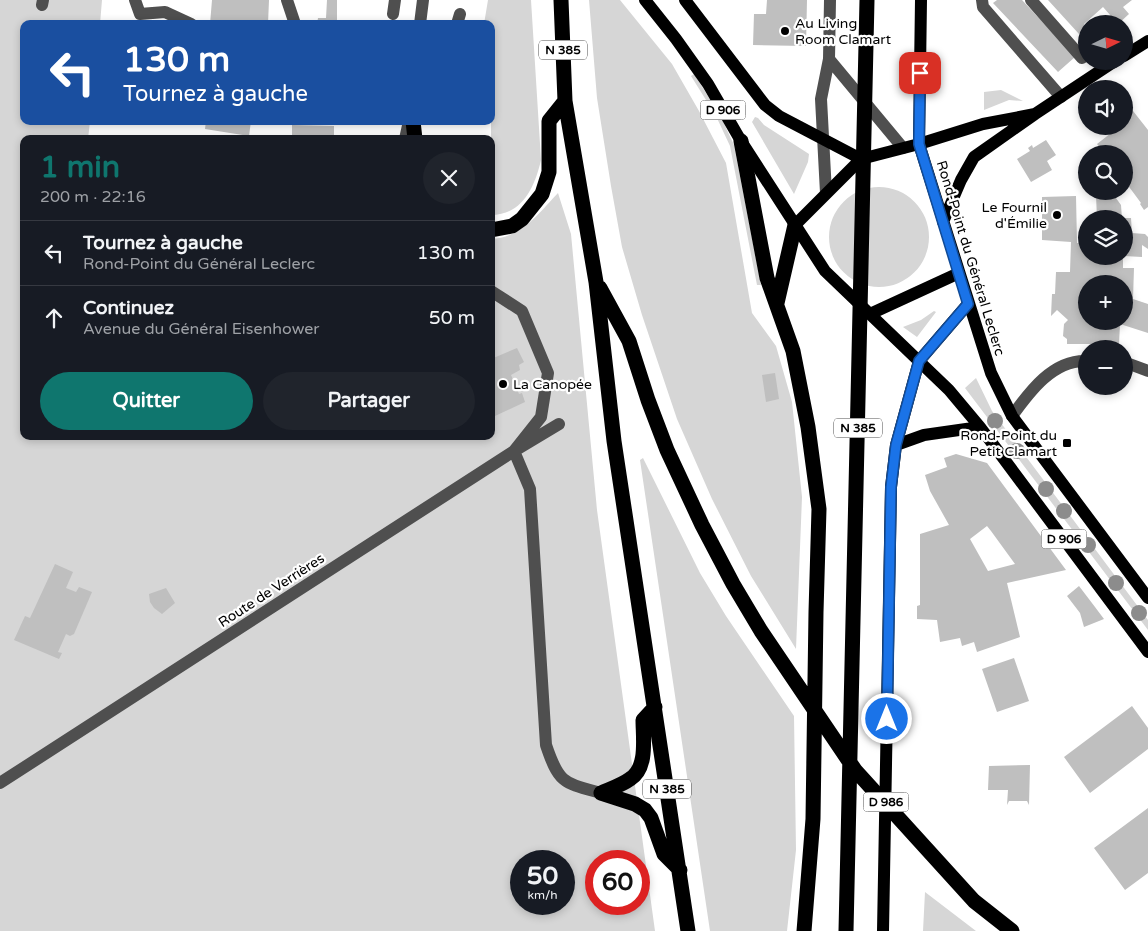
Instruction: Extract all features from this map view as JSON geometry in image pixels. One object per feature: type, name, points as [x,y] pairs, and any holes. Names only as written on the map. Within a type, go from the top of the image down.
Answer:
[{"type":"highway","name":"N 385","points":[[560,0],[565,101],[596,282],[614,441],[688,931]]},
{"type":"highway","name":"N 385","points":[[846,931],[867,0]]},
{"type":"highway","points":[[495,229],[512,226],[522,219],[542,194],[549,172],[549,122],[565,101]]},
{"type":"highway","points":[[742,141],[767,278],[793,351],[808,427],[820,508],[816,612],[813,819],[804,931]]},
{"type":"highway","points":[[777,303],[795,224]]},
{"type":"highway","points":[[596,282],[629,341],[667,450],[702,525],[733,584],[761,631],[855,770],[974,901],[1012,931]]},
{"type":"highway","points":[[601,793],[631,779],[637,772],[643,751],[643,720],[655,707]]},
{"type":"highway","points":[[601,793],[635,804],[645,810],[651,818],[664,854],[680,870]]},
{"type":"main road","name":"D 906","points":[[645,0],[708,84],[795,224]]},
{"type":"main road","name":"D 906","points":[[685,0],[765,105],[779,116],[823,141],[861,159]]},
{"type":"main road","name":"Rond-Point du Général Leclerc","points":[[921,0],[919,144],[991,373],[1012,416]]},
{"type":"main road","points":[[1133,51],[1147,44]]},
{"type":"main road","points":[[943,222],[961,180],[974,156],[1102,70]]},
{"type":"main road","points":[[980,427],[949,390],[825,271],[795,224],[861,159],[919,144],[983,124],[1035,114]]},
{"type":"main road","points":[[870,314],[959,273]]},
{"type":"main road","name":"D 986","points":[[883,931],[891,487],[896,445],[919,361],[968,304]]},
{"type":"main road","name":"D 906","points":[[1012,416],[1148,598]]},
{"type":"main road","name":"D 906","points":[[980,427],[1148,652]]},
{"type":"main road","points":[[896,445],[924,435],[980,427]]},
{"type":"street","points":[[136,0],[140,19],[165,12],[182,20]]},
{"type":"street","points":[[287,0],[294,20]]},
{"type":"street","points":[[393,14],[394,0]]},
{"type":"street","points":[[420,20],[423,0]]},
{"type":"street","points":[[826,194],[821,94],[829,59],[830,0]]},
{"type":"street","points":[[982,0],[983,7],[1061,97]]},
{"type":"street","points":[[1031,0],[1078,53]]},
{"type":"street","points":[[829,59],[903,148]]},
{"type":"street","points":[[495,294],[522,311],[548,373],[540,417],[514,451],[530,489],[546,745],[554,769],[569,784],[601,793]]},
{"type":"street","points":[[1012,416],[1032,388],[1042,379],[1074,360],[1078,360]]},
{"type":"street","points":[[1133,365],[1148,371]]},
{"type":"street","name":"Route de Verrières","points":[[0,782],[514,451],[559,424]]},
{"type":"shaded area","points":[[0,0],[102,0],[100,20],[20,20],[20,125],[90,125],[88,135],[20,135],[20,440],[495,440],[495,239],[511,234],[529,223],[558,193],[571,234],[597,510],[644,850],[585,850],[585,915],[650,915],[650,895],[655,931],[0,931]]},
{"type":"shaded area","points":[[488,0],[531,0],[541,160],[535,180],[526,197],[511,210],[495,215],[495,135],[491,135],[491,125],[495,125],[495,20],[485,20]]},
{"type":"shaded area","points":[[589,0],[620,0],[672,64],[726,163],[752,313],[776,346],[792,402],[802,497],[796,649],[751,576],[712,499],[677,419],[642,315],[622,247],[611,186],[597,98]]},
{"type":"shaded area","points":[[694,74],[720,115],[734,145],[761,285],[757,285],[730,146],[716,116],[691,76]]},
{"type":"shaded area","points":[[1001,90],[1023,101],[1009,100],[984,110],[984,92]]},
{"type":"shaded area","points":[[755,117],[764,125],[809,154],[808,162],[794,194],[752,122]]},
{"type":"shaded area","points":[[879,187],[889,188],[907,195],[921,209],[928,227],[928,247],[921,265],[907,279],[889,286],[879,287],[869,286],[851,279],[837,265],[830,247],[829,237],[830,227],[837,209],[851,195],[869,188]]},
{"type":"shaded area","points":[[934,311],[936,312],[917,337],[903,327],[921,320]]},
{"type":"shaded area","points":[[976,378],[992,411],[1148,620],[1148,630],[965,388]]},
{"type":"shaded area","points":[[643,458],[700,573],[726,616],[794,716],[796,850],[787,931],[710,931],[640,460]]},
{"type":"shaded area","points":[[925,892],[976,931],[923,931]]},
{"type":"building","points":[[212,0],[269,0],[268,20],[210,20]]},
{"type":"building","points":[[327,0],[337,0],[337,20],[318,20],[318,18],[326,18]]},
{"type":"building","points":[[767,0],[807,0],[806,46],[753,45],[754,14],[766,14]]},
{"type":"building","points":[[997,0],[1022,0],[1075,57],[1058,72],[993,3]]},
{"type":"building","points":[[1048,0],[1132,0],[1123,7],[1128,15],[1110,15],[1103,7],[1094,15],[1078,15],[1078,33]]},
{"type":"building","points":[[1133,111],[1148,130],[1148,207],[1144,210],[1133,192],[1133,145],[1097,144],[1108,135],[1133,135]]},
{"type":"building","points":[[206,125],[250,125],[249,135],[205,129]]},
{"type":"building","points":[[292,125],[334,126],[334,135],[292,135]]},
{"type":"building","points":[[1046,140],[1056,155],[1047,161],[1052,170],[1031,182],[1017,159],[1030,151],[1028,148],[1032,145],[1033,148]]},
{"type":"building","points":[[1076,196],[1078,265],[1123,265],[1123,268],[1134,268],[1133,299],[1133,275],[1078,275],[1078,330],[1120,330],[1119,340],[1078,340],[1078,344],[1067,344],[1067,339],[1063,336],[1064,324],[1068,320],[1057,310],[1051,316],[1056,272],[1070,272],[1071,242],[1042,240],[1042,197]]},
{"type":"building","points":[[1096,200],[1117,200],[1121,205],[1121,210],[1097,210]]},
{"type":"building","points":[[1133,233],[1145,234],[1148,237],[1148,249],[1142,245],[1142,257],[1133,256]]},
{"type":"building","points":[[1133,299],[1148,304],[1148,333],[1133,328]]},
{"type":"building","name":"La Canopée","points":[[517,348],[524,362],[519,365],[520,370],[511,375],[519,394],[522,393],[525,402],[495,416],[495,357]]},
{"type":"building","points":[[775,373],[779,399],[766,402],[762,375]]},
{"type":"building","points":[[956,454],[987,463],[1066,570],[1007,583],[1020,637],[977,652],[974,642],[962,646],[960,638],[940,642],[937,620],[917,619],[917,606],[920,605],[920,534],[949,525],[930,491],[925,475],[947,467],[944,458]],"holes":[[[987,526],[1015,564],[988,571],[970,539]]]},
{"type":"building","points":[[55,564],[73,572],[66,588],[76,592],[79,587],[92,592],[74,634],[70,636],[66,634],[58,652],[62,653],[59,659],[14,640],[25,616],[30,618]]},
{"type":"building","points":[[1079,586],[1104,619],[1084,627],[1080,613],[1067,596]]},
{"type":"building","points":[[166,588],[175,603],[162,614],[150,602],[149,594]]},
{"type":"building","points":[[1014,658],[1029,701],[997,712],[982,669]]},
{"type":"building","points":[[1132,706],[1148,728],[1148,749],[1090,793],[1064,757]]},
{"type":"building","points":[[1030,765],[1029,805],[1027,801],[1009,801],[1007,805],[1008,790],[988,790],[989,766]]},
{"type":"building","points":[[1148,808],[1148,873],[1125,890],[1094,848]]},
{"type":"place","name":"Au Living Room Clamart","points":[[785,31]]},
{"type":"place","name":"Le Fournil d'Émilie","points":[[1057,215]]},
{"type":"place","name":"La Canopée","points":[[503,384]]},
{"type":"place","name":"Rond-Point du Petit Clamart","points":[[1067,443]]},
{"type":"route","points":[[887,719],[891,487],[896,445],[919,361],[968,304],[919,144],[920,73]]}]
